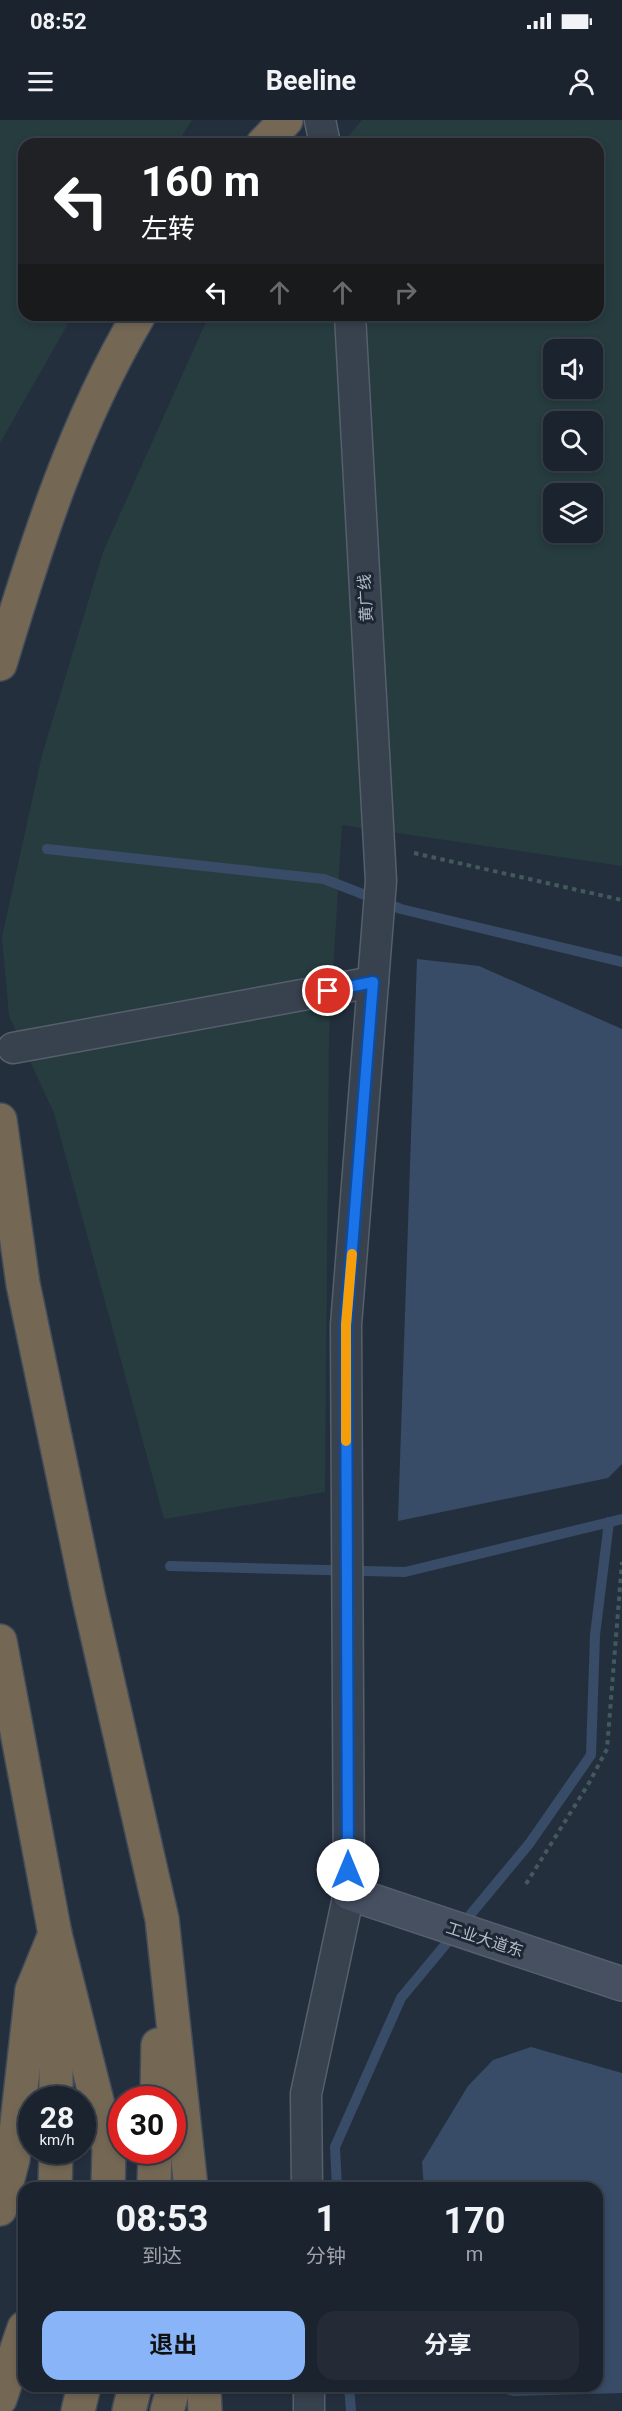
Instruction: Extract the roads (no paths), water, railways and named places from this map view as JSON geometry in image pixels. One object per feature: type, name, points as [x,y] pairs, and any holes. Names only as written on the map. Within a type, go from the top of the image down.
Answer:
[{"type":"highway","points":[[269,138],[286,120]]},
{"type":"highway","points":[[0,664],[36,544],[72,448],[117,353],[136,321]]},
{"type":"highway","points":[[0,1120],[23,1284],[89,1599],[162,1919],[190,2182]]},
{"type":"highway","points":[[0,1208],[23,1284]]},
{"type":"highway","points":[[0,1641],[55,1934],[109,2149],[108,2182]]},
{"type":"highway","points":[[157,2086],[162,1919]]},
{"type":"highway","points":[[55,1934],[56,2086]]},
{"type":"highway","points":[[0,2209],[13,2160],[33,1990],[55,1934]]},
{"type":"highway","points":[[55,2182],[56,2164]]},
{"type":"highway","points":[[154,2182],[155,2164]]},
{"type":"highway","points":[[0,2399],[18,2346]]},
{"type":"highway","points":[[78,2411],[83,2392]]},
{"type":"highway","points":[[129,2411],[134,2392]]},
{"type":"highway","points":[[167,2411],[172,2392]]},
{"type":"highway","points":[[204,2392],[205,2411]]},
{"type":"street","points":[[320,120],[324,138]]},
{"type":"street","name":"黄广线","points":[[350,321],[381,881],[373,982]]},
{"type":"street","points":[[13,1048],[373,982],[346,1325],[348,1893],[306,2094],[307,2182]]},
{"type":"street","name":"工业大道东","points":[[348,1893],[622,1984]]},
{"type":"street","points":[[309,2392],[309,2411]]},
{"type":"water","points":[[417,959],[479,966],[622,1029],[622,1464],[608,1478],[398,1521]]},
{"type":"water","points":[[531,2047],[622,2073],[622,2393],[514,2396],[496,2392],[603,2392],[603,2182],[424,2182],[422,2162],[468,2086],[493,2060]]},
{"type":"waterway","points":[[47,849],[324,879],[401,909],[622,962]]},
{"type":"waterway","points":[[170,1566],[405,1572],[622,1519]]},
{"type":"waterway","points":[[337,2182],[335,2147],[401,1998],[529,1844],[591,1755],[595,1635],[609,1522]]},
{"type":"waterway","points":[[349,2392],[351,2411]]}]
